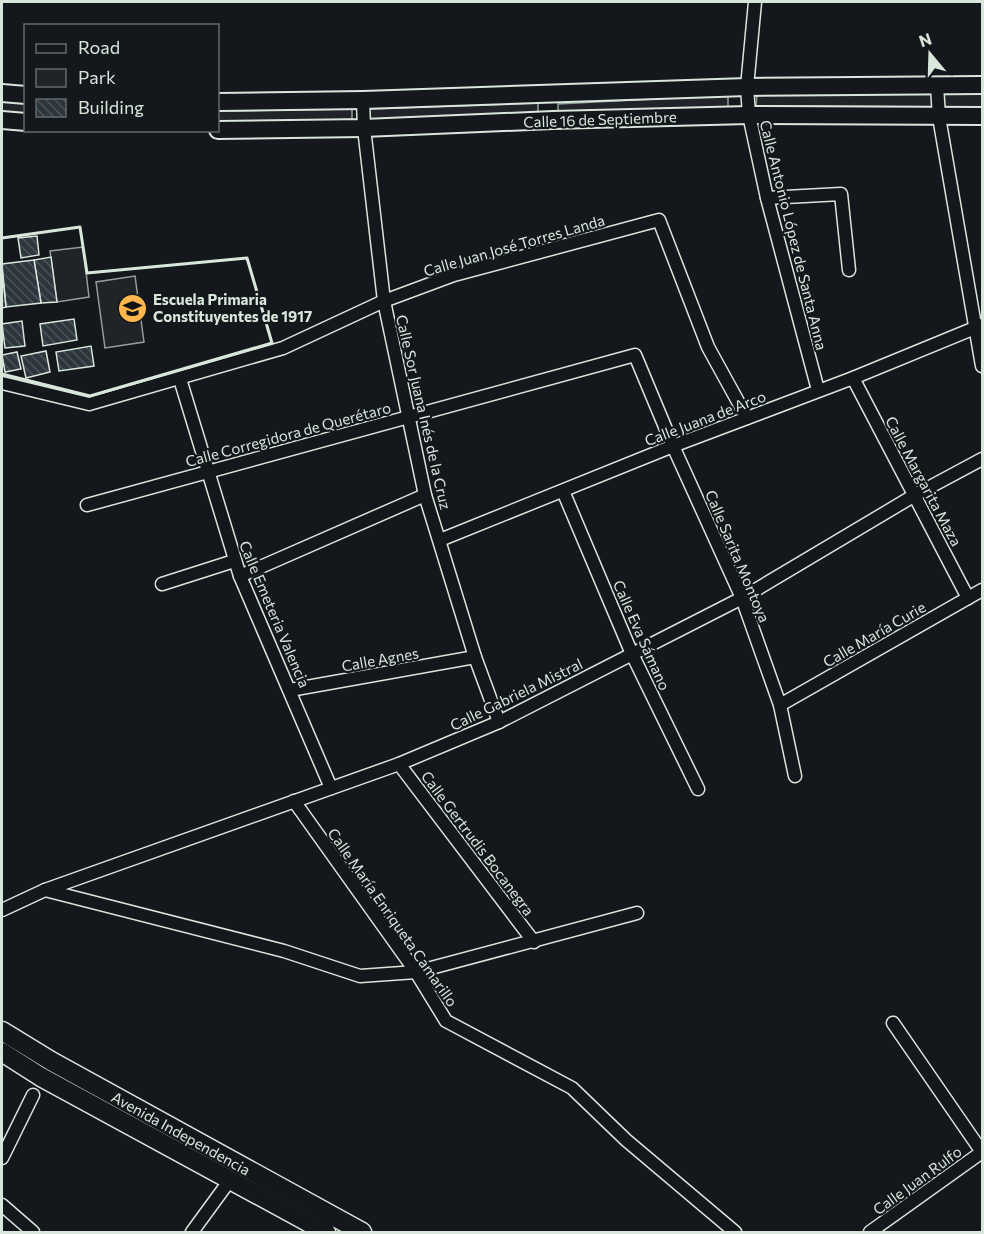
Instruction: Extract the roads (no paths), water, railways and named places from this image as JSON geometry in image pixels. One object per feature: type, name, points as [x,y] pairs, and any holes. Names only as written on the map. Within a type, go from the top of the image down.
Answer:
[{"type":"main road","name":"Avenida Independencia","points":[[2,1031],[51,1061],[362,1233]]},
{"type":"main road","name":"Avenida Independencia","points":[[2,1052],[41,1077],[326,1233]]},
{"type":"street","name":"Calle Antonio López de Santa Anna","points":[[755,2],[747,87],[749,115],[767,198],[818,390]]},
{"type":"street","name":"Calle 16 de Septiembre","points":[[219,102],[363,100],[747,87],[982,85]]},
{"type":"street","points":[[938,86],[939,117],[979,327],[982,366]]},
{"type":"street","points":[[553,92],[553,120]]},
{"type":"street","points":[[2,93],[24,95]]},
{"type":"street","name":"Calle Sor Juana Inés de la Cruz","points":[[363,100],[364,128],[384,302],[425,495],[475,657],[499,722]]},
{"type":"street","name":"Calle 16 de Septiembre","points":[[219,130],[364,128],[749,115],[982,116]]},
{"type":"street","points":[[2,120],[24,122]]},
{"type":"street","points":[[767,198],[841,195],[849,270]]},
{"type":"street","name":"Calle Juan José Torres Landa","points":[[2,383],[89,404],[283,348],[384,302],[454,275],[659,220],[708,347],[747,418]]},
{"type":"street","name":"Calle Juana de Arco","points":[[440,540],[979,327]]},
{"type":"street","name":"Calle Corregidora de Querétaro","points":[[87,505],[635,355]]},
{"type":"street","name":"Calle Sarita Montoya","points":[[635,355],[673,446],[742,598],[780,705],[795,776]]},
{"type":"street","name":"Calle Margarita Maza","points":[[853,378],[968,598]]},
{"type":"street","name":"Calle Emeteria Valencia","points":[[180,379],[234,561],[331,788]]},
{"type":"street","name":"Calle Gabriela Mistral","points":[[2,910],[45,890],[399,764],[499,722],[742,598],[915,495],[982,459]]},
{"type":"street","name":"Calle Eva Sámano","points":[[563,491],[632,654],[698,789]]},
{"type":"street","points":[[240,576],[425,495]]},
{"type":"street","points":[[162,585],[234,561]]},
{"type":"street","name":"Calle María Curie","points":[[780,705],[982,590]]},
{"type":"street","name":"Calle Agnes","points":[[290,690],[475,657]]},
{"type":"street","name":"Calle Gertrudis Bocanegra","points":[[399,764],[534,942]]},
{"type":"street","name":"Calle María Enriqueta Camarillo","points":[[294,801],[416,972],[446,1021],[572,1088],[626,1140],[735,1233]]},
{"type":"street","points":[[45,890],[284,951],[360,976],[416,972],[637,913]]},
{"type":"street","points":[[892,1023],[982,1152]]},
{"type":"street","points":[[2,1158],[33,1095]]},
{"type":"street","name":"Calle Juan Rulfo","points":[[870,1233],[982,1152]]},
{"type":"street","points":[[192,1233],[230,1180]]},
{"type":"street","points":[[2,1205],[33,1233]]},
{"type":"place","name":"Escuela Primaria Constituyentes de 1917","points":[[132,308]]}]
